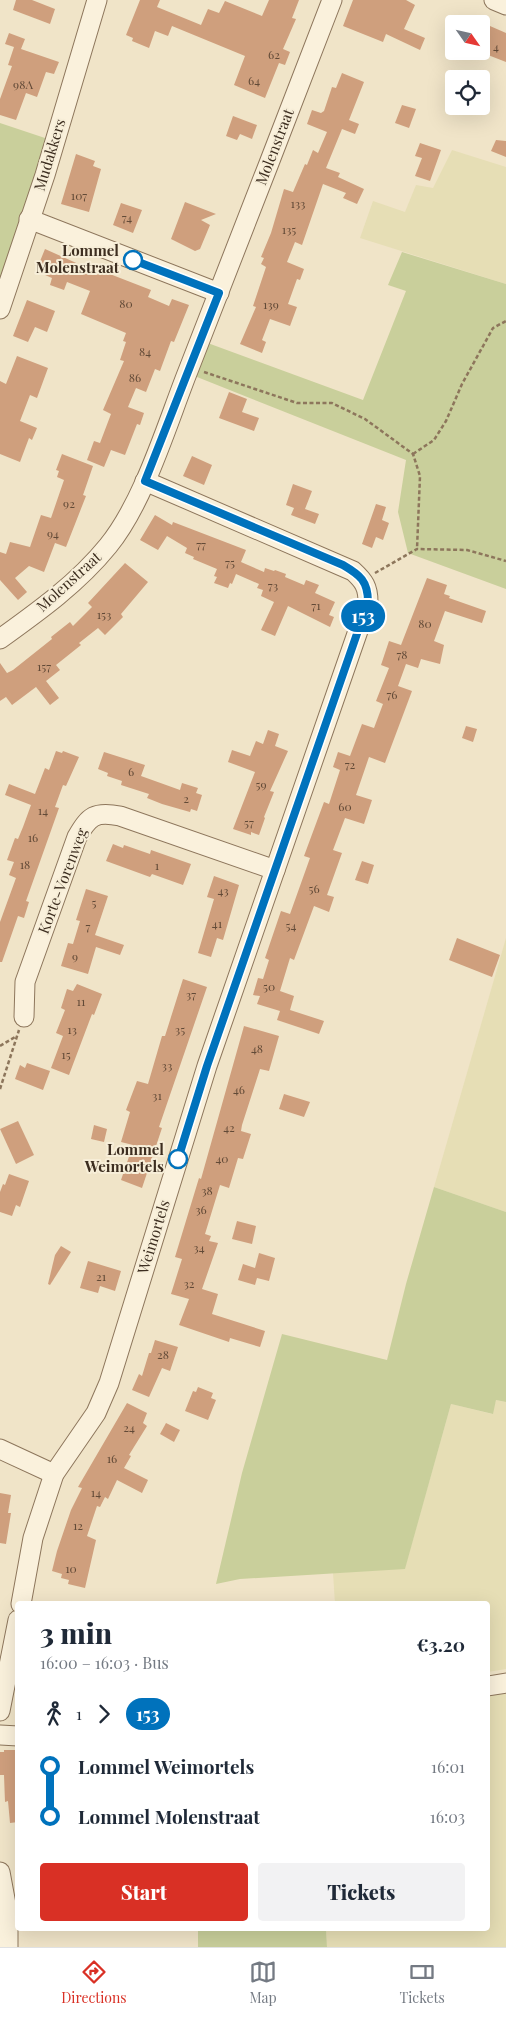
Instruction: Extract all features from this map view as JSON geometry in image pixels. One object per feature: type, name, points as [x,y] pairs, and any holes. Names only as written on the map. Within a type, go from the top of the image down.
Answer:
[{"type":"street","name":"Mudakkers","points":[[0,309],[45,175],[97,0]]},
{"type":"street","name":"Molenstraat","points":[[0,639],[62,593],[86,571],[110,544],[132,507],[145,481],[190,367],[332,0]]},
{"type":"street","points":[[494,0],[506,5]]},
{"type":"street","points":[[29,219],[219,293]]},
{"type":"street","points":[[145,481],[343,565],[363,580]]},
{"type":"street","name":"Weimortels","points":[[21,1601],[33,1538],[54,1474],[96,1412],[109,1383],[207,1066],[368,602],[368,589],[363,580]]},
{"type":"street","name":"Korte-Vorenweg","points":[[24,1017],[25,982],[77,837],[88,820],[93,816],[107,813],[120,816],[274,870]]},
{"type":"street","points":[[0,1449],[54,1474]]},
{"type":"street","points":[[0,1711],[15,1635]]},
{"type":"street","points":[[490,1686],[506,1683]]},
{"type":"street","points":[[0,1735],[15,1736]]},
{"type":"street","points":[[0,1872],[8,1915],[8,1947]]},
{"type":"path","points":[[414,454],[434,440],[446,421],[462,384],[493,328],[506,321]]},
{"type":"path","points":[[190,367],[297,403],[332,403],[366,419],[414,454],[420,476],[417,549]]},
{"type":"path","points":[[363,580],[417,549],[467,550],[506,561]]},
{"type":"path","points":[[0,1089],[16,1036],[24,1017]]},
{"type":"path","points":[[0,1046],[16,1036]]},
{"type":"shaded area","points":[[452,150],[506,167],[506,284],[360,238],[373,201],[405,212],[416,185],[433,188]]},
{"type":"shaded area","points":[[506,938],[506,1212],[434,1187]]},
{"type":"shaded area","points":[[496,1400],[506,1402],[506,1669],[490,1672],[490,1601],[335,1601],[333,1573],[405,1568],[451,1404],[492,1414]]},
{"type":"shaded area","points":[[506,1691],[506,1947],[327,1947],[326,1931],[490,1931],[490,1693]]},
{"type":"green space","points":[[0,123],[48,139],[0,281]]},
{"type":"green space","points":[[402,252],[506,284],[506,589],[408,553],[398,512],[406,460],[192,375],[205,342],[363,400],[406,291],[388,285]]},
{"type":"green space","points":[[434,1187],[506,1212],[506,1402],[496,1400],[493,1414],[451,1404],[405,1569],[240,1579],[216,1584],[242,1473],[282,1334],[387,1360],[406,1284]]},
{"type":"green space","points":[[198,1931],[326,1931],[327,1947],[198,1947]]},
{"type":"building","points":[[16,0],[32,0],[55,9],[50,24],[13,10]]},
{"type":"building","points":[[140,0],[160,0],[157,7],[201,25],[208,9],[219,13],[225,1],[262,16],[269,0],[299,0],[292,18],[296,19],[283,49],[290,52],[285,65],[279,63],[265,98],[234,85],[245,56],[172,26],[168,36],[155,31],[149,48],[132,41],[133,38],[126,35]]},
{"type":"building","points":[[353,0],[406,0],[415,5],[404,29],[425,38],[420,50],[386,34],[383,42],[343,26]]},
{"type":"building","points":[[490,26],[506,33],[506,62],[490,56]]},
{"type":"building","points":[[9,33],[25,39],[21,49],[59,62],[54,74],[46,72],[37,97],[26,93],[16,120],[0,115],[0,99],[12,66],[8,65],[14,47],[5,44]]},
{"type":"building","points":[[342,73],[364,82],[349,120],[359,124],[355,134],[342,129],[326,168],[340,173],[338,177],[364,189],[357,204],[343,198],[346,193],[323,184],[302,245],[295,242],[287,262],[304,269],[300,280],[297,279],[288,304],[297,307],[290,326],[270,319],[262,340],[266,342],[262,353],[240,344],[256,307],[253,306],[266,267],[261,264],[264,258],[261,257],[271,233],[284,189],[293,192],[305,164],[307,165],[313,150],[318,153],[327,132],[307,124],[312,110],[321,113],[324,111],[332,87],[336,88]]},
{"type":"building","points":[[402,105],[416,109],[409,128],[395,123]]},
{"type":"building","points":[[233,116],[257,125],[252,139],[240,134],[237,140],[226,136]]},
{"type":"building","points":[[496,140],[506,141],[506,157],[491,151]]},
{"type":"building","points":[[420,143],[441,150],[430,181],[415,176],[422,158],[415,156]]},
{"type":"building","points":[[76,154],[95,161],[93,166],[101,169],[89,212],[61,204]]},
{"type":"building","points":[[185,202],[216,214],[201,220],[210,225],[200,249],[195,251],[171,239]]},
{"type":"building","points":[[121,203],[142,210],[133,233],[113,225]]},
{"type":"building","points":[[45,249],[83,266],[84,264],[151,290],[148,297],[169,306],[172,299],[189,305],[174,342],[171,341],[160,371],[155,369],[146,392],[136,388],[128,407],[144,413],[140,425],[137,424],[125,455],[111,450],[104,467],[87,460],[94,441],[100,443],[111,414],[103,410],[124,361],[120,360],[126,342],[123,341],[126,333],[81,314],[90,291],[67,282],[64,290],[50,285],[52,278],[36,271]]},
{"type":"building","points":[[27,300],[55,311],[47,332],[35,327],[28,342],[13,336]]},
{"type":"building","points":[[17,356],[48,368],[37,398],[30,395],[20,421],[37,428],[32,440],[29,438],[20,462],[0,454],[0,381],[6,384]]},
{"type":"building","points":[[229,392],[247,399],[242,412],[259,418],[254,431],[219,418]]},
{"type":"building","points":[[62,454],[93,466],[83,495],[86,496],[66,547],[55,543],[44,572],[29,566],[15,578],[27,592],[18,600],[0,580],[0,552],[6,554],[10,542],[30,547],[41,515],[51,518],[64,480],[57,477],[59,471],[56,470]]},
{"type":"building","points":[[192,456],[212,465],[204,485],[183,476]]},
{"type":"building","points":[[293,484],[312,491],[305,509],[319,514],[315,524],[291,515],[294,508],[286,505]]},
{"type":"building","points":[[376,504],[386,507],[382,520],[389,523],[383,540],[376,537],[372,548],[362,544]]},
{"type":"building","points":[[155,515],[172,525],[173,522],[246,550],[241,562],[264,572],[265,568],[275,570],[286,574],[285,577],[304,585],[306,580],[319,585],[315,593],[335,602],[329,615],[334,617],[330,627],[288,606],[275,636],[261,630],[274,602],[261,596],[263,590],[257,588],[259,584],[236,574],[228,588],[214,583],[217,577],[214,576],[217,569],[193,559],[194,557],[185,553],[187,548],[167,536],[158,550],[140,540]]},
{"type":"building","points":[[125,563],[148,582],[121,614],[123,617],[105,635],[98,628],[79,643],[81,645],[56,665],[60,670],[46,681],[59,698],[50,705],[36,687],[12,705],[6,697],[0,701],[0,663],[7,673],[13,670],[70,622],[73,626],[92,607],[88,603]]},
{"type":"building","points":[[427,578],[447,585],[444,594],[450,596],[449,598],[486,611],[482,623],[445,611],[434,641],[444,645],[440,664],[421,659],[418,668],[406,664],[398,686],[412,691],[385,763],[369,757],[356,795],[372,800],[364,824],[345,818],[333,850],[342,853],[327,895],[334,897],[329,912],[314,906],[294,960],[290,958],[280,991],[294,996],[290,1010],[324,1021],[319,1034],[277,1020],[280,1011],[257,1004],[260,996],[253,995],[258,978],[263,979],[269,960],[265,958],[281,911],[290,914],[310,858],[304,856],[324,802],[329,804],[340,770],[333,767],[338,752],[350,756],[362,724],[374,728],[383,704],[376,701],[389,668],[381,665],[389,641],[401,645]]},
{"type":"building","points":[[466,726],[477,729],[473,742],[462,738]]},
{"type":"building","points":[[268,730],[279,734],[275,746],[288,751],[270,791],[274,792],[259,835],[251,832],[251,835],[233,829],[255,772],[228,762],[232,750],[250,756],[256,741],[263,744]]},
{"type":"building","points":[[56,751],[62,753],[63,751],[79,757],[66,786],[63,785],[55,807],[59,808],[26,901],[29,902],[24,918],[18,916],[2,962],[0,962],[0,922],[16,878],[9,875],[14,862],[7,860],[15,838],[18,839],[31,805],[5,795],[9,784],[35,794],[45,768],[49,770]]},
{"type":"building","points":[[104,752],[145,765],[141,776],[180,790],[182,783],[198,788],[196,793],[202,795],[197,811],[191,809],[190,812],[162,804],[147,798],[149,794],[121,785],[122,781],[107,776],[108,773],[98,769]]},
{"type":"building","points":[[113,844],[123,848],[124,845],[150,854],[151,850],[191,864],[183,885],[152,874],[150,877],[106,861]]},
{"type":"building","points":[[362,861],[374,865],[368,884],[355,880]]},
{"type":"building","points":[[214,876],[239,885],[223,940],[217,938],[211,957],[198,953],[214,899],[207,897]]},
{"type":"building","points":[[86,889],[108,896],[95,935],[124,945],[120,955],[96,947],[88,974],[61,966],[68,943],[73,944],[80,921],[76,920]]},
{"type":"building","points":[[457,938],[500,955],[492,977],[449,960]]},
{"type":"building","points":[[183,979],[207,987],[159,1127],[162,1128],[142,1188],[121,1180],[133,1145],[121,1142],[130,1112],[126,1110],[137,1081],[148,1084],[162,1036],[165,1036]]},
{"type":"building","points":[[77,984],[102,994],[94,1015],[92,1014],[69,1075],[51,1068],[63,1036],[56,1033],[65,1010],[61,1008],[67,989],[73,991]]},
{"type":"building","points":[[244,1026],[279,1036],[269,1071],[260,1069],[242,1125],[241,1131],[251,1134],[243,1159],[238,1158],[229,1188],[220,1185],[205,1234],[211,1236],[209,1241],[218,1243],[202,1289],[218,1294],[212,1314],[265,1331],[260,1347],[230,1338],[229,1342],[179,1325],[189,1299],[171,1294],[182,1259],[175,1257],[199,1178],[201,1179]]},
{"type":"building","points":[[27,1063],[50,1071],[43,1090],[15,1079],[20,1065],[25,1068]]},
{"type":"building","points":[[284,1094],[310,1102],[304,1117],[279,1109]]},
{"type":"building","points":[[18,1121],[34,1155],[16,1164],[0,1129]]},
{"type":"building","points":[[94,1125],[107,1129],[104,1142],[91,1139]]},
{"type":"building","points":[[9,1174],[29,1181],[20,1207],[16,1205],[12,1216],[0,1212],[0,1192]]},
{"type":"building","points":[[237,1221],[256,1226],[252,1244],[232,1239]]},
{"type":"building","points":[[61,1246],[71,1252],[50,1285],[48,1284],[55,1255]]},
{"type":"building","points":[[259,1253],[275,1258],[269,1281],[257,1278],[255,1285],[238,1280],[243,1264],[255,1268]]},
{"type":"building","points":[[88,1261],[121,1271],[115,1291],[100,1286],[98,1293],[80,1288]]},
{"type":"building","points":[[155,1340],[178,1347],[170,1371],[162,1368],[149,1397],[132,1390],[139,1374],[142,1376]]},
{"type":"building","points":[[198,1387],[213,1393],[211,1398],[216,1400],[208,1420],[185,1411],[193,1391],[196,1392]]},
{"type":"building","points":[[127,1403],[147,1413],[143,1423],[147,1426],[129,1455],[131,1456],[124,1468],[148,1480],[142,1493],[117,1480],[108,1499],[105,1497],[100,1507],[97,1506],[87,1536],[96,1540],[85,1588],[68,1584],[69,1580],[61,1578],[62,1574],[52,1571],[57,1551],[71,1510],[82,1488],[78,1487]]},
{"type":"building","points":[[166,1423],[180,1430],[174,1442],[160,1434]]},
{"type":"building","points":[[0,1493],[11,1495],[8,1513],[11,1513],[6,1544],[0,1543]]},
{"type":"building","points":[[4,1750],[15,1750],[15,1822],[10,1823],[8,1801],[5,1802],[4,1775],[0,1775],[0,1752],[4,1752]]},
{"type":"bus line","name":"153","points":[[133,260],[219,293],[145,481],[343,565],[363,580],[368,589],[368,602],[207,1066],[178,1159]]},
{"type":"place","name":"Lommel Molenstraat","points":[[133,260]]},
{"type":"place","name":"Lommel Weimortels","points":[[178,1159]]}]
